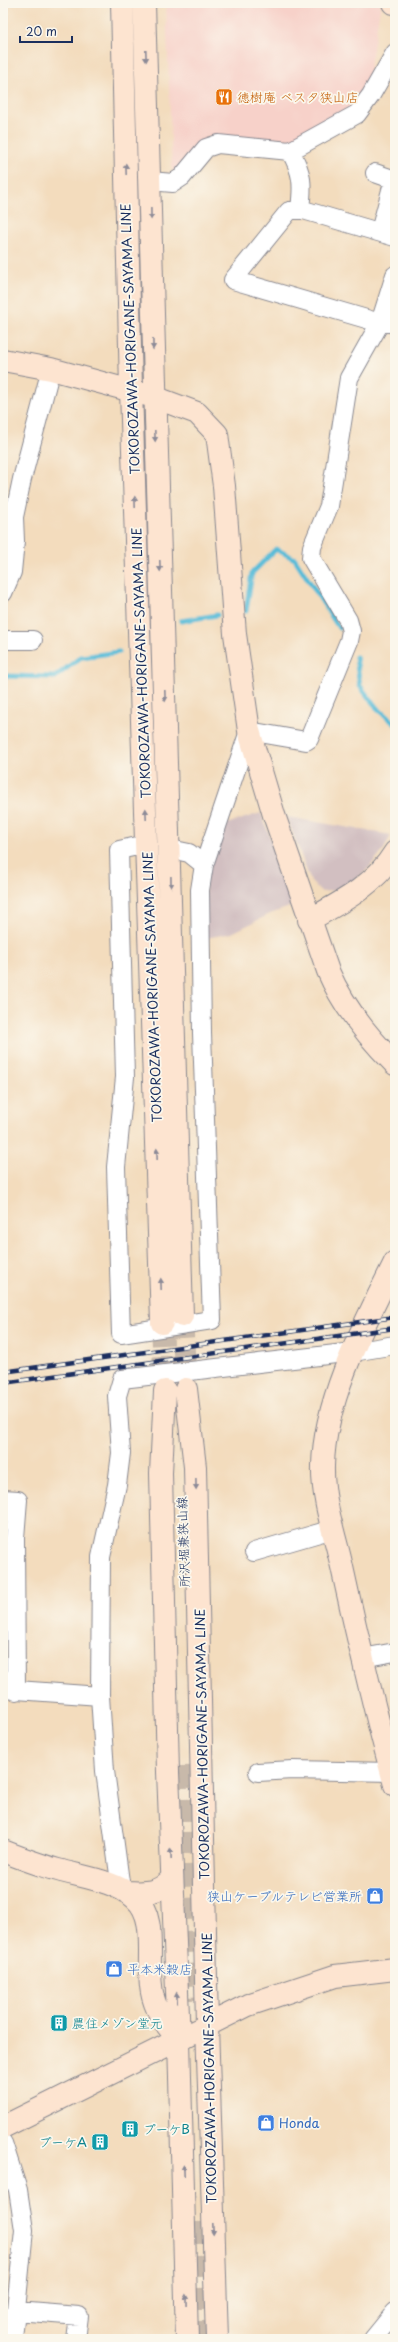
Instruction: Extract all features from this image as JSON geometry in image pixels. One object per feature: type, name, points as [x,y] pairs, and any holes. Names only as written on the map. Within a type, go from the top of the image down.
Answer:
[{"type":"main road","name":"TOKOROZAWA-HORIGANE-SAYAMA LINE","points":[[122,3],[132,390],[162,1323]]},
{"type":"main road","name":"TOKOROZAWA-HORIGANE-SAYAMA LINE","points":[[144,3],[150,181],[154,397],[170,849],[182,1316]]},
{"type":"main road","points":[[3,360],[52,369],[154,397],[197,413],[216,434],[224,486],[235,634],[250,731],[274,815],[309,920],[336,989],[367,1035],[395,1064]]},
{"type":"main road","points":[[309,920],[369,884],[388,863],[395,852]]},
{"type":"main road","points":[[393,1779],[362,1658],[326,1497],[322,1466],[328,1429],[339,1389],[353,1352],[389,1288],[395,1262]]},
{"type":"main road","name":"TOKOROZAWA-HORIGANE-SAYAMA LINE","points":[[186,1389],[195,1467],[207,2025],[216,2339]]},
{"type":"main road","name":"所沢堀兼狭山線","points":[[165,1392],[173,1472],[185,1766],[181,1470],[186,1389]]},
{"type":"main road","name":"TOKOROZAWA-HORIGANE-SAYAMA LINE","points":[[165,1392],[161,1473],[187,2339]]},
{"type":"main road","points":[[3,1851],[123,1891],[136,1898],[148,1915],[150,1923],[148,1964],[152,1996],[161,2020],[179,2040]]},
{"type":"main road","points":[[123,1891],[145,1893],[158,1891],[165,1887],[172,1878]]},
{"type":"main road","points":[[3,2127],[248,2005],[300,1986],[335,1976],[395,1968]]},
{"type":"street","points":[[150,181],[173,183],[182,177],[206,148],[218,144],[290,152],[356,114],[371,95],[395,53]]},
{"type":"street","points":[[290,152],[297,164],[303,183],[300,209]]},
{"type":"street","points":[[375,173],[395,179],[388,234],[300,209],[289,211],[232,280],[388,323]]},
{"type":"street","points":[[147,844],[119,850],[125,1077],[116,1167],[121,1334],[212,1320],[202,1032],[200,890],[204,865],[250,731],[306,741],[309,739],[349,641],[351,631],[348,620],[311,558],[312,547],[330,506],[349,378],[388,323],[395,275]]},
{"type":"street","points":[[3,593],[12,572],[15,542],[14,518],[22,480],[52,369]]},
{"type":"street","points":[[3,640],[33,640]]},
{"type":"street","points":[[170,849],[190,853],[204,865]]},
{"type":"street","points":[[123,1891],[105,1770],[100,1696],[101,1557],[117,1485],[121,1453],[117,1396],[122,1379],[353,1352],[395,1345]]},
{"type":"street","points":[[3,1499],[18,1500],[15,1538],[10,1690],[100,1696]]},
{"type":"street","points":[[254,1552],[333,1528]]},
{"type":"street","points":[[362,1658],[395,1652]]},
{"type":"street","points":[[258,1772],[292,1770],[393,1779]]},
{"type":"street","points":[[3,2143],[18,2190],[24,2230],[13,2339]]},
{"type":"street","points":[[17,2311],[79,2316],[76,2339]]},
{"type":"street","points":[[373,2339],[395,2312]]},
{"type":"shaded area","points":[[166,3],[381,3],[366,89],[353,112],[279,146],[208,136],[183,170],[172,170]]},
{"type":"shaded area","points":[[261,813],[295,905],[270,914],[232,933],[206,938],[205,878],[223,825]]},
{"type":"shaded area","points":[[287,817],[391,835],[384,849],[366,871],[342,889],[322,892],[311,882]]},
{"type":"waterway","points":[[246,611],[252,573],[276,549],[295,559],[339,628]]},
{"type":"waterway","points":[[181,621],[217,615]]},
{"type":"waterway","points":[[3,676],[55,677],[81,657],[119,652]]},
{"type":"waterway","points":[[356,657],[360,686],[376,707],[395,724]]},
{"type":"tunnel","points":[[182,1316],[186,1389]]},
{"type":"tunnel","points":[[162,1323],[165,1391]]},
{"type":"tunnel","points":[[181,1766],[188,2000]]},
{"type":"tunnel","points":[[195,2222],[198,2339]]},
{"type":"railway","points":[[3,1372],[395,1317]]},
{"type":"railway","points":[[3,1383],[395,1328]]},
{"type":"place","name":"徳樹庵 ベスタ狭山店","points":[[224,97]]},
{"type":"place","name":"狭山ケーブルテレビ営業所","points":[[375,1896]]},
{"type":"place","name":"平本米穀店","points":[[114,1969]]},
{"type":"place","name":"農住メゾン堂元","points":[[59,2023]]},
{"type":"place","name":"Honda","points":[[266,2123]]},
{"type":"place","name":"ブーケB","points":[[130,2129]]},
{"type":"place","name":"ブーケA","points":[[100,2142]]}]
